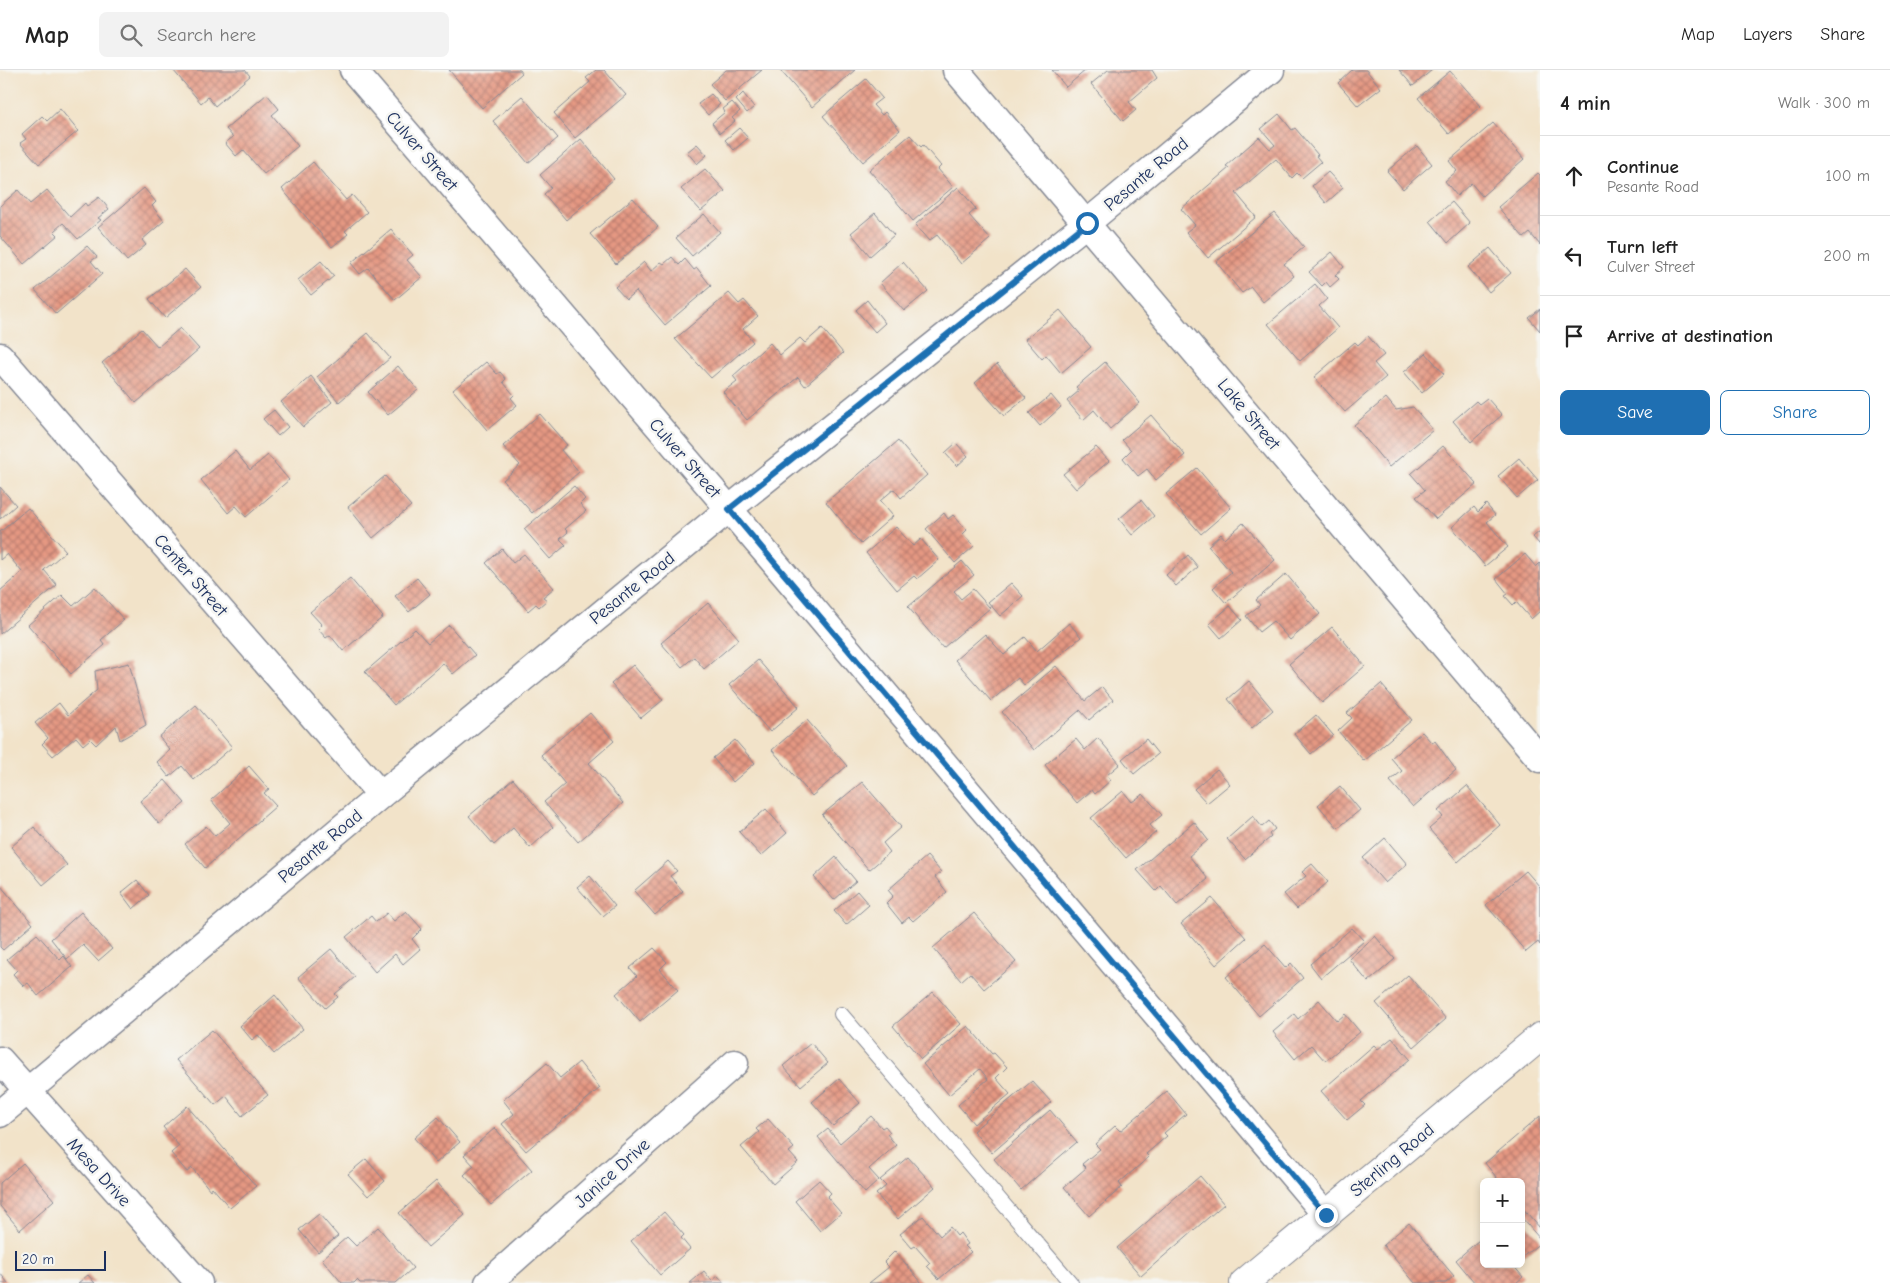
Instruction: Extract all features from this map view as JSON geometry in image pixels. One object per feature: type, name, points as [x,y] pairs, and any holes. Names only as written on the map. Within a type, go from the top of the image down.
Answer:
[{"type":"street","name":"Culver Street","points":[[353,70],[729,509],[1326,1215]]},
{"type":"street","name":"Lake Street","points":[[956,70],[1540,759]]},
{"type":"street","name":"Pesante Road","points":[[0,1114],[381,795],[729,509],[1087,223],[1271,70]]},
{"type":"street","name":"Center Street","points":[[0,356],[381,795]]},
{"type":"street","name":"Sterling Road","points":[[1244,1283],[1540,1037]]},
{"type":"street","name":"Mesa Drive","points":[[0,1060],[199,1283]]},
{"type":"street","name":"Janice Drive","points":[[488,1283],[735,1063]]},
{"type":"lane","points":[[841,1014],[1071,1283]]},
{"type":"building","points":[[173,70],[245,70],[250,76],[215,106],[208,97],[201,103]]},
{"type":"building","points":[[449,70],[520,70],[522,73],[482,108]]},
{"type":"building","points":[[596,70],[604,70],[626,95],[575,138],[554,113],[590,82],[586,78]]},
{"type":"building","points":[[726,70],[762,70],[725,101],[710,84]]},
{"type":"building","points":[[780,70],[855,70],[812,107]]},
{"type":"building","points":[[1052,70],[1086,70],[1066,87]]},
{"type":"building","points":[[1108,70],[1152,70],[1157,78],[1129,102],[1136,110],[1123,121],[1091,84]]},
{"type":"building","points":[[1352,70],[1366,70],[1381,88],[1358,106],[1338,83]]},
{"type":"building","points":[[1399,70],[1432,70],[1413,86]]},
{"type":"building","points":[[1450,71],[1481,106],[1449,134],[1418,98]]},
{"type":"building","points":[[866,79],[882,98],[873,105],[882,115],[885,112],[900,130],[863,162],[823,116]]},
{"type":"building","points":[[743,93],[754,107],[747,113],[736,100]]},
{"type":"building","points":[[267,94],[279,109],[272,115],[298,146],[264,174],[243,150],[236,156],[225,143],[233,137],[226,129]]},
{"type":"building","points":[[711,94],[720,104],[708,115],[698,104]]},
{"type":"building","points":[[522,96],[558,138],[528,163],[493,121]]},
{"type":"building","points":[[732,102],[740,111],[732,118],[735,121],[720,133],[712,123],[725,112],[723,109]]},
{"type":"building","points":[[60,109],[78,131],[39,164],[20,143],[26,139],[22,134],[42,116],[47,121]]},
{"type":"building","points":[[1279,114],[1292,130],[1295,128],[1318,155],[1316,156],[1321,162],[1302,178],[1297,173],[1292,178],[1276,159],[1236,193],[1256,217],[1208,258],[1186,232],[1195,225],[1181,209],[1229,168],[1226,166],[1259,137],[1270,149],[1275,145],[1261,129]]},
{"type":"building","points":[[1493,123],[1524,159],[1482,196],[1471,183],[1457,196],[1445,181],[1457,171],[1449,161]]},
{"type":"building","points":[[739,128],[748,138],[734,150],[725,140]]},
{"type":"building","points":[[910,135],[921,147],[923,145],[941,166],[938,169],[953,187],[913,221],[869,170]]},
{"type":"building","points":[[581,139],[614,179],[566,220],[544,194],[551,188],[540,175]]},
{"type":"building","points":[[697,144],[707,155],[697,164],[687,152]]},
{"type":"building","points":[[1417,146],[1432,164],[1403,189],[1387,171]]},
{"type":"building","points":[[313,162],[346,200],[352,195],[367,212],[345,231],[348,234],[332,247],[282,189]]},
{"type":"building","points":[[705,169],[725,191],[701,211],[681,189]]},
{"type":"building","points":[[1328,172],[1343,188],[1326,203],[1312,186]]},
{"type":"building","points":[[1538,173],[1540,175],[1540,245],[1530,233],[1524,238],[1498,207]]},
{"type":"building","points":[[958,187],[976,209],[969,215],[990,239],[961,264],[937,235],[929,241],[915,225]]},
{"type":"building","points":[[144,188],[156,202],[152,206],[164,221],[142,240],[146,245],[127,261],[98,227]]},
{"type":"building","points":[[18,190],[30,204],[47,190],[70,217],[85,203],[87,206],[99,197],[109,209],[98,218],[101,220],[78,239],[63,223],[54,231],[58,235],[24,264],[0,236],[0,206]]},
{"type":"building","points":[[633,198],[658,227],[616,264],[590,234]]},
{"type":"building","points":[[1452,202],[1470,223],[1448,243],[1430,221]]},
{"type":"building","points":[[875,213],[894,235],[870,256],[851,233]]},
{"type":"building","points":[[1275,213],[1304,247],[1284,264],[1294,276],[1263,302],[1251,287],[1242,293],[1216,262]]},
{"type":"building","points":[[704,214],[720,232],[692,256],[676,238]]},
{"type":"building","points":[[391,229],[413,255],[407,260],[422,277],[395,300],[368,268],[360,274],[351,263]]},
{"type":"building","points":[[87,246],[97,257],[91,261],[102,274],[56,314],[35,290]]},
{"type":"building","points":[[1490,248],[1511,273],[1489,292],[1468,267]]},
{"type":"building","points":[[1332,252],[1344,267],[1335,275],[1339,279],[1330,287],[1326,282],[1322,286],[1309,272]]},
{"type":"building","points":[[672,257],[679,265],[685,259],[694,270],[697,268],[711,286],[665,325],[636,291],[626,299],[615,287],[644,262],[651,271],[661,262],[664,264]]},
{"type":"building","points":[[321,261],[334,276],[311,295],[298,280]]},
{"type":"building","points":[[903,262],[928,291],[904,311],[880,283]]},
{"type":"building","points":[[185,269],[201,287],[165,318],[149,299]]},
{"type":"building","points":[[1315,284],[1327,299],[1319,306],[1338,328],[1300,361],[1268,324]]},
{"type":"building","points":[[729,293],[739,304],[744,300],[758,316],[743,329],[753,342],[711,378],[675,339]]},
{"type":"building","points":[[867,300],[885,323],[875,332],[856,310]]},
{"type":"building","points":[[1540,309],[1540,331],[1529,318]]},
{"type":"building","points":[[1060,310],[1091,347],[1061,373],[1046,355],[1042,359],[1025,339]]},
{"type":"building","points":[[180,328],[199,349],[136,403],[102,363],[142,329],[158,347]]},
{"type":"building","points":[[822,328],[843,353],[805,386],[798,377],[747,420],[723,392],[737,381],[733,376],[770,343],[780,355],[800,338],[805,343]]},
{"type":"building","points":[[368,333],[390,358],[339,402],[317,377]]},
{"type":"building","points":[[1368,336],[1384,355],[1374,363],[1386,377],[1345,412],[1314,377],[1355,342],[1358,345]]},
{"type":"building","points":[[1426,353],[1444,374],[1422,393],[1404,372]]},
{"type":"building","points":[[486,362],[497,374],[500,372],[506,379],[503,382],[514,395],[511,398],[517,405],[487,430],[453,390]]},
{"type":"building","points":[[1105,362],[1140,403],[1110,429],[1094,410],[1083,420],[1067,401],[1079,391],[1076,387]]},
{"type":"building","points":[[997,364],[1026,398],[1004,416],[975,383]]},
{"type":"building","points":[[398,366],[418,390],[388,415],[368,392]]},
{"type":"building","points":[[311,376],[332,402],[303,427],[281,402]]},
{"type":"building","points":[[1051,395],[1061,407],[1040,426],[1029,413]]},
{"type":"building","points":[[1386,398],[1396,410],[1413,407],[1433,430],[1389,467],[1354,425]]},
{"type":"building","points":[[1487,398],[1502,415],[1471,442],[1453,421],[1476,401],[1479,404]]},
{"type":"building","points":[[274,410],[288,427],[278,436],[263,419]]},
{"type":"building","points":[[540,414],[567,445],[561,450],[579,472],[532,513],[503,480],[520,465],[503,446]]},
{"type":"building","points":[[1151,415],[1185,455],[1156,480],[1147,469],[1138,476],[1123,458],[1131,450],[1122,440]]},
{"type":"building","points":[[898,441],[927,475],[901,498],[894,489],[880,501],[893,516],[861,544],[826,502]]},
{"type":"building","points":[[956,443],[968,456],[957,466],[945,453]]},
{"type":"building","points":[[1443,446],[1477,484],[1436,519],[1416,497],[1425,490],[1411,474]]},
{"type":"building","points":[[1096,447],[1109,461],[1076,489],[1063,474]]},
{"type":"building","points":[[235,451],[250,470],[268,455],[289,480],[246,517],[236,506],[228,513],[201,480]]},
{"type":"building","points":[[1519,458],[1538,480],[1517,498],[1498,476]]},
{"type":"building","points":[[1197,468],[1231,508],[1201,534],[1166,494]]},
{"type":"building","points":[[385,476],[411,506],[373,538],[348,507]]},
{"type":"building","points":[[574,486],[585,499],[580,504],[586,511],[565,529],[568,532],[560,539],[566,545],[550,559],[524,529]]},
{"type":"building","points":[[0,487],[16,505],[0,519]]},
{"type":"building","points":[[1141,500],[1154,516],[1132,535],[1119,519]]},
{"type":"building","points":[[1486,504],[1495,515],[1487,522],[1508,547],[1485,566],[1452,527],[1474,507],[1478,512]]},
{"type":"building","points":[[28,508],[66,551],[44,570],[57,585],[0,634],[0,591],[22,572],[7,554],[0,560],[0,532]]},
{"type":"building","points":[[944,513],[948,519],[953,515],[967,530],[963,534],[974,546],[955,563],[926,529]]},
{"type":"building","points":[[1243,523],[1275,560],[1226,603],[1213,588],[1231,572],[1208,546],[1221,534],[1225,539]]},
{"type":"building","points":[[896,527],[913,546],[921,539],[939,560],[917,579],[914,576],[897,590],[866,553]]},
{"type":"building","points":[[1540,531],[1540,545],[1533,537]]},
{"type":"building","points":[[502,549],[513,563],[524,554],[554,588],[543,597],[547,600],[539,607],[536,604],[528,611],[486,563]]},
{"type":"building","points":[[1525,554],[1536,567],[1540,563],[1540,611],[1531,619],[1516,602],[1513,605],[1505,596],[1508,594],[1496,579]]},
{"type":"building","points":[[1188,555],[1198,567],[1176,586],[1166,575]]},
{"type":"building","points":[[962,561],[974,575],[954,591],[961,599],[973,589],[990,608],[943,648],[908,607]]},
{"type":"building","points":[[1286,574],[1320,614],[1290,640],[1273,621],[1259,632],[1246,616],[1260,605],[1256,600]]},
{"type":"building","points":[[350,578],[383,617],[343,651],[330,635],[326,638],[318,629],[322,625],[310,612]]},
{"type":"building","points":[[417,578],[430,594],[409,612],[395,596]]},
{"type":"building","points":[[1011,583],[1023,596],[1000,616],[988,602]]},
{"type":"building","points":[[95,587],[124,620],[101,640],[105,645],[71,674],[28,625],[62,595],[73,606]]},
{"type":"building","points":[[708,603],[739,639],[704,669],[694,657],[682,667],[661,643]]},
{"type":"building","points":[[1230,606],[1242,620],[1221,638],[1209,624]]},
{"type":"building","points":[[1069,623],[1081,637],[1024,685],[1018,678],[991,701],[955,660],[985,634],[1004,655],[1025,637],[1037,651]]},
{"type":"building","points":[[449,625],[475,655],[453,674],[443,663],[394,705],[365,672],[415,629],[428,643]]},
{"type":"building","points":[[1332,627],[1365,666],[1322,703],[1289,664]]},
{"type":"building","points":[[758,660],[799,707],[770,732],[729,685]]},
{"type":"building","points":[[129,663],[146,725],[120,740],[116,726],[96,745],[90,739],[83,745],[76,737],[53,756],[42,744],[48,738],[35,723],[59,703],[68,715],[97,690],[95,671]]},
{"type":"building","points":[[633,665],[663,700],[641,718],[611,684]]},
{"type":"building","points":[[1056,666],[1085,701],[1102,687],[1113,700],[1089,720],[1080,710],[1034,750],[1002,712]]},
{"type":"building","points":[[1249,681],[1273,710],[1252,728],[1228,699]]},
{"type":"building","points":[[1381,684],[1412,720],[1364,761],[1338,731],[1352,718],[1347,713]]},
{"type":"building","points":[[196,705],[232,747],[194,780],[182,766],[169,777],[157,762],[170,750],[159,737]]},
{"type":"building","points":[[590,713],[614,741],[589,763],[623,803],[578,842],[544,802],[565,784],[541,755]]},
{"type":"building","points":[[1316,715],[1333,735],[1311,754],[1294,734]]},
{"type":"building","points":[[807,720],[847,766],[812,796],[772,750]]},
{"type":"building","points":[[1422,732],[1432,743],[1435,741],[1456,770],[1413,807],[1390,781],[1402,771],[1391,758]]},
{"type":"building","points":[[1098,738],[1120,764],[1107,775],[1111,780],[1095,794],[1092,790],[1077,803],[1045,765],[1076,739],[1085,750]]},
{"type":"building","points":[[1146,739],[1158,754],[1134,774],[1122,759]]},
{"type":"building","points":[[735,740],[755,763],[733,782],[713,758]]},
{"type":"building","points":[[249,766],[269,789],[264,793],[276,806],[205,868],[185,844],[206,826],[215,836],[230,823],[211,800]]},
{"type":"building","points":[[1217,769],[1230,784],[1207,803],[1194,789]]},
{"type":"building","points":[[513,779],[553,827],[530,848],[513,828],[494,845],[469,816]]},
{"type":"building","points":[[165,780],[185,803],[159,824],[140,801]]},
{"type":"building","points":[[862,782],[901,827],[883,843],[890,852],[869,870],[822,815]]},
{"type":"building","points":[[1340,786],[1360,810],[1338,828],[1318,805]]},
{"type":"building","points":[[1467,786],[1500,825],[1458,862],[1429,829],[1443,817],[1438,811]]},
{"type":"building","points":[[1123,791],[1132,802],[1143,794],[1162,815],[1150,825],[1156,832],[1126,858],[1091,818]]},
{"type":"building","points":[[766,809],[787,833],[761,856],[739,832]]},
{"type":"building","points":[[1253,816],[1262,827],[1269,821],[1275,829],[1269,834],[1271,837],[1245,859],[1227,839]]},
{"type":"building","points":[[1194,822],[1208,840],[1189,856],[1208,879],[1177,905],[1161,886],[1156,891],[1137,870]]},
{"type":"building","points":[[34,827],[67,865],[43,885],[11,847]]},
{"type":"building","points":[[1385,838],[1407,864],[1385,883],[1363,858]]},
{"type":"building","points":[[927,856],[941,872],[935,877],[947,892],[913,921],[909,917],[902,923],[886,903],[893,896],[888,890]]},
{"type":"building","points":[[836,857],[856,881],[834,900],[814,877]]},
{"type":"building","points":[[668,861],[677,871],[670,876],[683,891],[655,915],[634,891]]},
{"type":"building","points":[[1312,864],[1328,882],[1297,909],[1284,894],[1306,876],[1302,872]]},
{"type":"building","points":[[1526,871],[1540,887],[1540,945],[1538,942],[1526,952],[1486,905]]},
{"type":"building","points":[[590,876],[615,906],[603,916],[577,887]]},
{"type":"building","points":[[137,880],[149,895],[133,909],[121,893]]},
{"type":"building","points":[[0,885],[33,924],[3,950],[0,947]]},
{"type":"building","points":[[857,891],[869,905],[846,925],[834,911]]},
{"type":"building","points":[[1212,898],[1246,938],[1216,965],[1181,924]]},
{"type":"building","points":[[406,911],[422,929],[412,939],[420,949],[403,964],[395,954],[375,972],[346,937],[371,916],[376,922],[387,913],[394,921]]},
{"type":"building","points":[[81,912],[112,949],[98,961],[83,945],[67,959],[51,939]]},
{"type":"building","points":[[974,913],[1016,962],[984,989],[970,973],[961,981],[933,948]]},
{"type":"building","points":[[1352,928],[1364,941],[1321,978],[1310,964]]},
{"type":"building","points":[[37,934],[60,960],[64,956],[72,967],[38,996],[28,983],[24,986],[13,974],[17,970],[7,959]]},
{"type":"building","points":[[1375,936],[1395,959],[1368,982],[1349,959]]},
{"type":"building","points":[[1265,944],[1286,968],[1291,963],[1303,978],[1259,1016],[1226,977]]},
{"type":"building","points":[[654,948],[667,962],[660,969],[678,990],[640,1022],[616,994],[637,976],[630,968]]},
{"type":"building","points":[[331,949],[355,977],[335,994],[338,997],[325,1008],[298,977]]},
{"type":"building","points":[[1408,975],[1446,1019],[1414,1047],[1376,1003]]},
{"type":"building","points":[[933,992],[961,1024],[921,1059],[893,1026]]},
{"type":"building","points":[[275,995],[303,1029],[274,1054],[258,1035],[252,1040],[240,1026]]},
{"type":"building","points":[[1319,1000],[1337,1021],[1345,1014],[1360,1032],[1325,1061],[1311,1045],[1295,1059],[1273,1032],[1294,1014],[1298,1019]]},
{"type":"building","points":[[968,1026],[992,1054],[994,1053],[1007,1067],[996,1078],[1010,1094],[974,1124],[958,1105],[988,1079],[980,1069],[949,1095],[923,1064]]},
{"type":"building","points":[[212,1030],[268,1095],[242,1116],[226,1096],[215,1105],[176,1060]]},
{"type":"building","points":[[1392,1038],[1410,1059],[1361,1101],[1365,1105],[1347,1120],[1321,1091],[1374,1045],[1378,1049]]},
{"type":"building","points":[[811,1043],[828,1063],[801,1086],[783,1066]]},
{"type":"building","points":[[579,1062],[600,1088],[526,1151],[502,1124],[514,1114],[503,1100],[547,1063],[560,1078]]},
{"type":"building","points":[[839,1079],[860,1103],[833,1126],[812,1102]]},
{"type":"building","points":[[1032,1081],[1051,1102],[992,1153],[973,1131]]},
{"type":"building","points":[[1167,1091],[1186,1114],[1164,1133],[1167,1136],[1146,1154],[1149,1157],[1119,1183],[1122,1187],[1089,1216],[1064,1187],[1086,1168],[1082,1164],[1100,1149],[1095,1144],[1115,1126],[1120,1131]]},
{"type":"building","points":[[187,1106],[256,1186],[230,1208],[212,1187],[210,1190],[192,1168],[187,1172],[171,1153],[179,1146],[163,1127]]},
{"type":"building","points":[[1050,1110],[1077,1142],[1021,1190],[994,1159]]},
{"type":"building","points":[[871,1116],[882,1128],[885,1126],[890,1132],[887,1134],[896,1145],[869,1169],[879,1180],[865,1193],[818,1137],[828,1129],[840,1143]]},
{"type":"building","points":[[1540,1116],[1540,1228],[1525,1211],[1525,1178],[1497,1178],[1485,1163]]},
{"type":"building","points":[[438,1117],[460,1142],[436,1163],[414,1138]]},
{"type":"building","points":[[768,1119],[794,1148],[789,1152],[798,1162],[773,1184],[741,1147],[759,1132],[756,1129]]},
{"type":"building","points":[[495,1128],[532,1170],[491,1205],[464,1175],[474,1166],[464,1155]]},
{"type":"building","points":[[908,1157],[935,1187],[898,1219],[876,1194],[886,1186],[880,1180]]},
{"type":"building","points":[[366,1159],[385,1181],[368,1196],[348,1174]]},
{"type":"building","points":[[23,1163],[54,1200],[20,1230],[0,1206],[0,1183]]},
{"type":"building","points":[[1200,1176],[1224,1204],[1141,1276],[1117,1248]]},
{"type":"building","points":[[819,1180],[831,1193],[827,1197],[841,1213],[820,1231],[795,1201]]},
{"type":"building","points":[[436,1181],[465,1215],[428,1247],[399,1213]]},
{"type":"building","points":[[664,1212],[684,1235],[681,1238],[690,1249],[660,1275],[631,1241]]},
{"type":"building","points":[[319,1214],[338,1236],[318,1252],[299,1230]]},
{"type":"building","points":[[923,1216],[940,1236],[950,1227],[957,1236],[960,1233],[968,1244],[965,1246],[971,1252],[939,1279],[927,1266],[930,1263],[915,1246],[912,1248],[900,1234]]},
{"type":"building","points":[[1525,1222],[1540,1239],[1540,1243],[1525,1255]]},
{"type":"building","points":[[1409,1223],[1454,1276],[1446,1283],[1415,1283],[1383,1245]]},
{"type":"building","points":[[378,1227],[413,1268],[396,1283],[360,1283],[357,1280],[354,1283],[342,1283],[322,1259],[347,1237],[356,1246]]},
{"type":"building","points":[[1479,1240],[1480,1268],[1515,1268],[1523,1277],[1516,1283],[1475,1283],[1456,1260]]},
{"type":"building","points":[[895,1251],[922,1283],[869,1283],[889,1267],[884,1262]]},
{"type":"building","points":[[704,1271],[712,1281],[718,1276],[724,1283],[690,1283]]},
{"type":"building","points":[[0,1273],[8,1283],[0,1283]]},
{"type":"building","points":[[88,1275],[95,1283],[78,1283]]},
{"type":"route","points":[[1087,223],[729,509],[1326,1215]]}]
